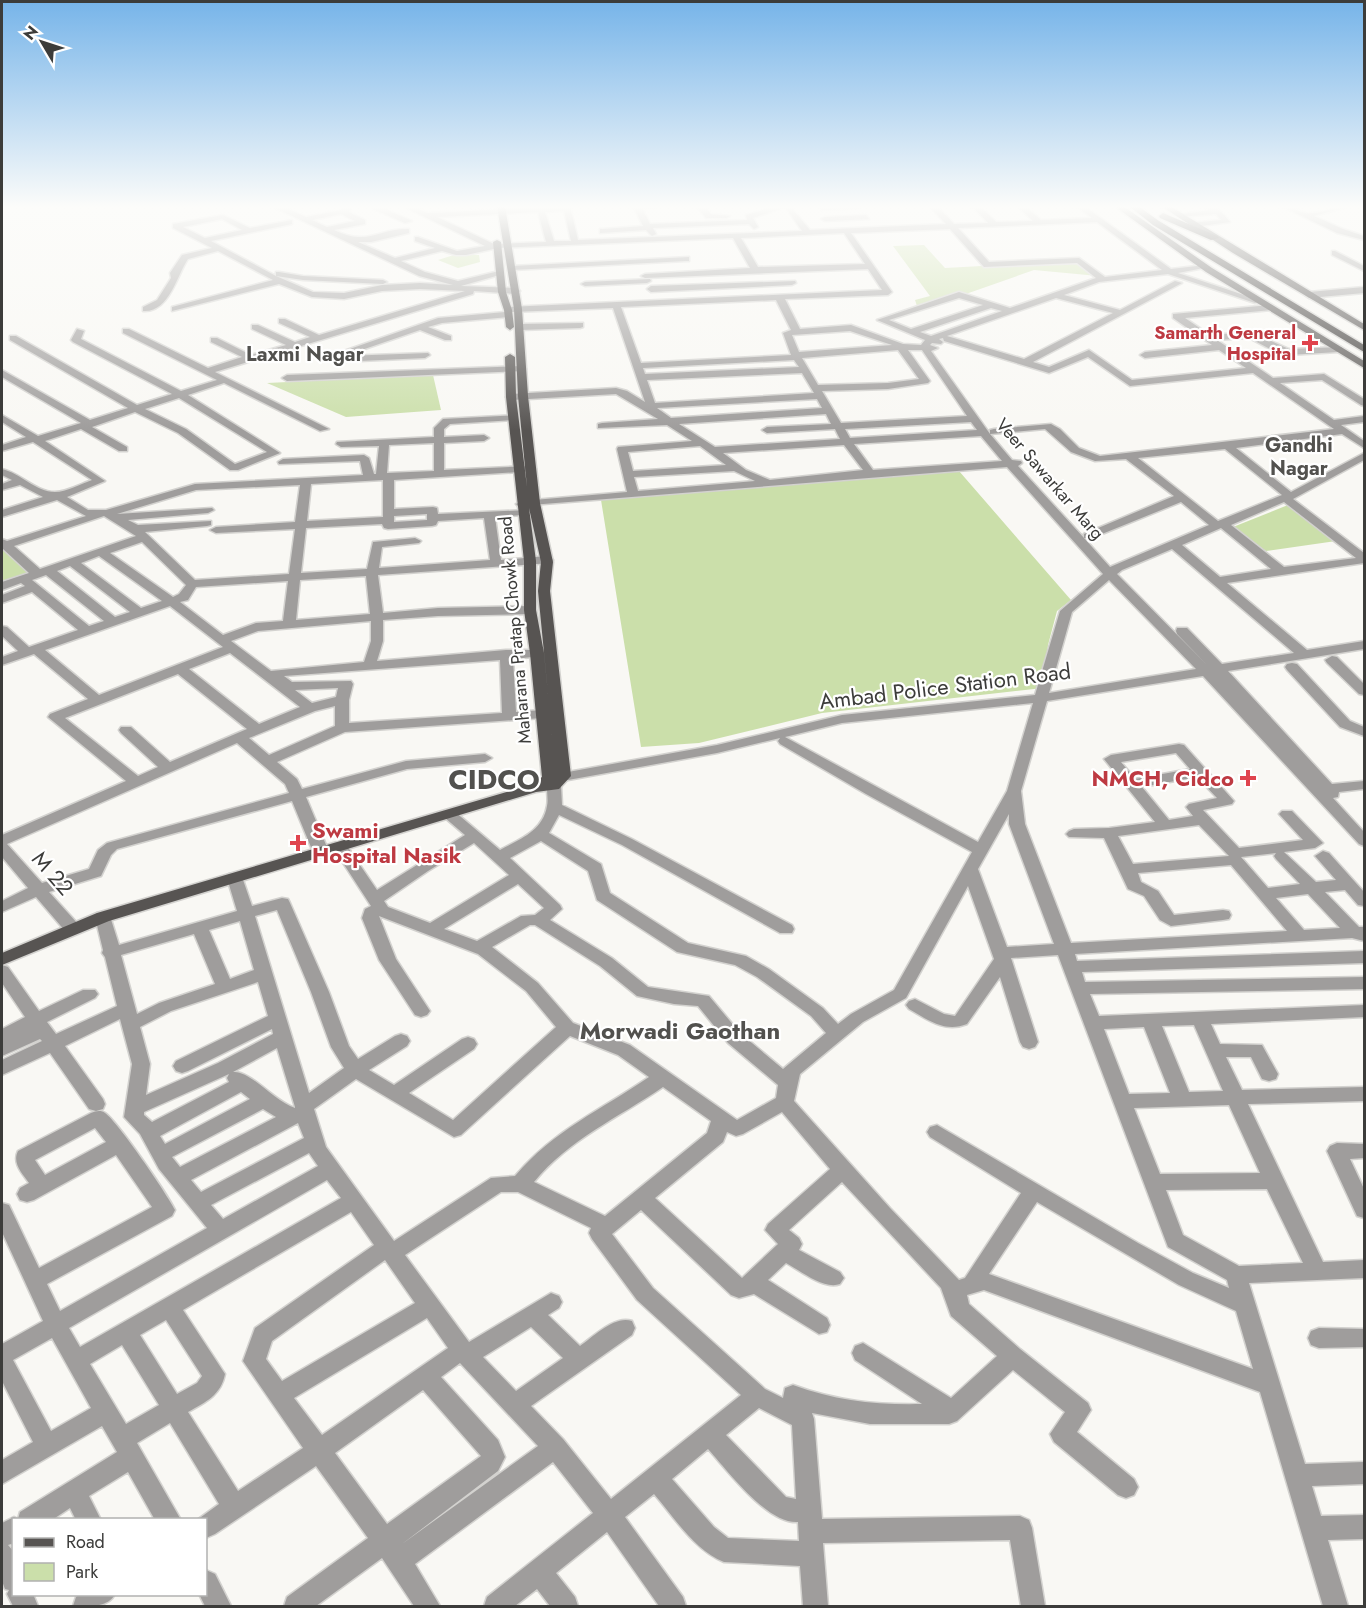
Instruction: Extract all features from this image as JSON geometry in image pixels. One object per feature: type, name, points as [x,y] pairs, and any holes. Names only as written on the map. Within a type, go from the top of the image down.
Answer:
[{"type":"highway","points":[[1251,281],[1365,349]]},
{"type":"highway","points":[[1271,281],[1365,338]]},
{"type":"main road","name":"Maharana Pratap Chowk Road","points":[[501,281],[520,327],[515,369]]},
{"type":"main road","name":"Maharana Pratap Chowk Road","points":[[514,281],[516,291],[512,311],[517,396],[526,469],[530,610],[537,653],[542,715],[556,781]]},
{"type":"main road","points":[[1228,281],[1365,365]]},
{"type":"main road","points":[[1286,281],[1365,327]]},
{"type":"main road","name":"Maharana Pratap Chowk Road","points":[[517,396],[513,417],[526,469]]},
{"type":"main road","name":"Maharana Pratap Chowk Road","points":[[527,506],[547,560],[544,591],[558,713],[556,781]]},
{"type":"main road","name":"Ambad Police Station Road","points":[[2,959],[103,917],[556,781]]},
{"type":"street","points":[[146,309],[160,302],[173,281]]},
{"type":"street","points":[[280,281],[382,288],[420,286]]},
{"type":"street","points":[[176,309],[280,281]]},
{"type":"street","points":[[347,281],[478,288]]},
{"type":"street","points":[[447,281],[458,284],[500,281]]},
{"type":"street","points":[[207,371],[501,281]]},
{"type":"street","points":[[501,281],[516,291]]},
{"type":"street","points":[[585,284],[622,281]]},
{"type":"street","points":[[648,281],[657,302]]},
{"type":"street","points":[[721,281],[792,283]]},
{"type":"street","points":[[880,281],[888,292],[881,320],[935,343],[1025,362],[1048,370],[1089,353],[1130,383],[1255,370]]},
{"type":"street","points":[[636,366],[797,356],[935,343],[1098,281]]},
{"type":"street","points":[[1059,296],[1105,282],[1116,281]]},
{"type":"street","points":[[1025,362],[1122,313],[1166,281]]},
{"type":"street","points":[[1191,281],[1258,300]]},
{"type":"street","points":[[1309,295],[1365,290]]},
{"type":"street","points":[[425,355],[338,359],[332,357],[449,319],[512,311],[616,304],[779,297],[887,303],[959,295],[1014,312]]},
{"type":"street","points":[[1059,296],[1122,313]]},
{"type":"street","points":[[779,297],[797,332]]},
{"type":"street","points":[[616,304],[651,407]]},
{"type":"street","points":[[910,332],[991,305]]},
{"type":"street","points":[[1270,308],[1176,316],[1365,444]]},
{"type":"street","points":[[282,321],[319,338]]},
{"type":"street","points":[[520,327],[580,325]]},
{"type":"street","points":[[255,327],[294,345]]},
{"type":"street","points":[[420,327],[448,338]]},
{"type":"street","points":[[651,407],[818,392],[925,382],[898,344],[851,328],[787,333],[797,356],[805,370],[818,392],[829,411],[839,427],[846,440],[870,473]]},
{"type":"street","points":[[13,338],[137,409],[182,431],[234,468],[275,453],[181,394],[76,340],[80,331]]},
{"type":"street","points":[[126,331],[324,429]]},
{"type":"street","points":[[1208,338],[1251,335],[1277,349],[1289,352],[1338,349]]},
{"type":"street","points":[[386,338],[425,355]]},
{"type":"street","points":[[214,340],[251,358]]},
{"type":"street","name":"Veer Sawarkar Marg","points":[[935,343],[975,419],[989,432]]},
{"type":"street","name":"Veer Sawarkar Marg","points":[[935,343],[989,432],[1015,464],[1113,570],[1217,674],[1365,841]]},
{"type":"street","points":[[1145,355],[1220,347]]},
{"type":"street","points":[[425,355],[425,373]]},
{"type":"street","points":[[288,378],[515,369]]},
{"type":"street","points":[[640,377],[805,370]]},
{"type":"street","points":[[2,373],[123,449]]},
{"type":"street","points":[[1272,381],[1324,377],[1365,403]]},
{"type":"street","points":[[2,448],[87,425],[225,380]]},
{"type":"street","points":[[517,396],[616,391],[624,393],[651,407],[736,468],[769,483]]},
{"type":"street","points":[[1352,395],[1365,393]]},
{"type":"street","points":[[602,426],[829,411]]},
{"type":"street","points":[[439,473],[439,428],[447,421],[513,417]]},
{"type":"street","points":[[2,418],[100,481],[2,514]]},
{"type":"street","points":[[341,444],[439,440],[485,442],[481,419]]},
{"type":"street","points":[[767,430],[975,419]]},
{"type":"street","points":[[1333,423],[1365,419]]},
{"type":"street","points":[[633,495],[622,449],[846,440],[989,432],[1047,426],[1056,431],[1075,450],[1085,456],[1099,459],[1345,431]]},
{"type":"street","points":[[384,442],[380,477],[388,516]]},
{"type":"street","points":[[1227,446],[1365,559]]},
{"type":"street","points":[[340,846],[382,911],[478,948],[532,987],[567,1028],[624,1050],[736,1128],[786,1093],[791,1071],[857,1018],[900,994],[1014,791],[1066,611],[1113,570],[1287,497],[1365,456]]},
{"type":"street","points":[[1130,457],[1281,571]]},
{"type":"street","points":[[283,462],[364,458],[380,477]]},
{"type":"street","points":[[2,599],[43,572],[101,552],[140,533],[212,526],[300,525],[433,510],[432,518],[489,515],[527,506],[633,495],[870,473],[1015,464]]},
{"type":"street","name":"Veer Sawarkar Marg","points":[[1015,464],[1088,536],[1113,570]]},
{"type":"street","points":[[628,474],[736,468]]},
{"type":"street","points":[[3,543],[112,515],[195,487],[526,469]]},
{"type":"street","points":[[2,472],[44,494],[58,496],[86,513],[112,515],[208,510]]},
{"type":"street","points":[[2,487],[20,481]]},
{"type":"street","points":[[289,624],[306,481]]},
{"type":"street","points":[[1088,536],[1182,497]]},
{"type":"street","points":[[112,515],[140,533],[192,584],[547,560]]},
{"type":"street","points":[[489,515],[496,564]]},
{"type":"street","points":[[370,664],[376,641],[377,617],[372,572],[377,544],[415,542]]},
{"type":"street","points":[[3,543],[114,622]]},
{"type":"street","points":[[1174,544],[1305,655]]},
{"type":"street","points":[[101,552],[276,673],[287,686],[346,684]]},
{"type":"street","points":[[1217,581],[1365,559]]},
{"type":"street","points":[[72,562],[140,613]]},
{"type":"street","points":[[2,586],[28,583],[87,631]]},
{"type":"street","points":[[2,661],[172,602],[184,597],[192,584]]},
{"type":"street","points":[[136,782],[55,717],[179,668],[256,627],[438,612],[530,610]]},
{"type":"street","points":[[2,630],[97,700]]},
{"type":"street","points":[[228,641],[310,708]]},
{"type":"street","name":"Ambad Police Station Road","points":[[556,781],[731,755],[855,725],[1040,703],[1217,674],[1365,645]]},
{"type":"street","points":[[276,673],[537,653]]},
{"type":"street","points":[[506,654],[509,717]]},
{"type":"street","name":"Ambad Police Station Road","points":[[1217,674],[1292,667],[1365,655]]},
{"type":"street","points":[[1332,660],[1365,691]]},
{"type":"street","points":[[342,728],[342,700],[348,666]]},
{"type":"street","points":[[1292,667],[1345,724],[1365,732]]},
{"type":"street","points":[[179,668],[258,730]]},
{"type":"street","points":[[2,841],[239,737],[310,708],[342,700]]},
{"type":"street","name":"Ambad Police Station Road","points":[[556,781],[717,749],[842,719],[1040,703]]},
{"type":"street","points":[[268,761],[342,728],[558,713]]},
{"type":"street","points":[[126,730],[168,768]]},
{"type":"street","points":[[239,737],[292,782],[321,852]]},
{"type":"street","points":[[785,741],[871,791],[981,850]]},
{"type":"street","points":[[1165,824],[1111,759],[1179,748],[1227,801],[1194,807],[1204,822],[1235,853],[1315,843],[1287,814]]},
{"type":"street","name":"Veer Sawarkar Marg","points":[[1291,756],[1365,826]]},
{"type":"street","points":[[2,907],[37,890],[94,872],[104,853],[112,846],[406,765],[485,758]]},
{"type":"street","points":[[1132,784],[1201,772]]},
{"type":"street","points":[[499,857],[541,834],[555,807],[556,781]]},
{"type":"street","points":[[1328,789],[1365,785]]},
{"type":"street","points":[[1014,791],[1017,824],[1175,1241],[1236,1275],[1365,1269]]},
{"type":"street","points":[[555,807],[627,842],[786,929]]},
{"type":"street","points":[[449,813],[554,909],[538,920]]},
{"type":"street","points":[[1074,834],[1109,833],[1198,820],[1204,822]]},
{"type":"street","points":[[1109,833],[1134,885],[1147,890],[1154,896],[1171,921],[1224,915]]},
{"type":"street","points":[[541,834],[595,868],[603,896],[683,948],[740,960],[763,973],[817,1012],[837,1034]]},
{"type":"street","points":[[421,1011],[388,960],[370,918],[377,903],[422,867],[475,836]]},
{"type":"street","name":"M 22","points":[[2,848],[72,928]]},
{"type":"street","points":[[1282,856],[1361,934]]},
{"type":"street","points":[[1323,856],[1365,902]]},
{"type":"street","points":[[1128,870],[1235,860],[1301,937]]},
{"type":"street","points":[[970,869],[1002,956],[1029,1042]]},
{"type":"street","points":[[431,930],[462,909],[520,876]]},
{"type":"street","points":[[235,878],[303,1114],[318,1150],[465,1352],[555,1447],[609,1515],[674,1606]]},
{"type":"street","points":[[1264,894],[1348,884]]},
{"type":"street","points":[[110,953],[282,903],[320,992],[340,1047],[356,1070],[454,1130],[567,1028]]},
{"type":"street","points":[[103,917],[110,953],[141,1064],[134,1117],[149,1133],[160,1155],[177,1178],[221,1231]]},
{"type":"street","points":[[478,948],[527,920],[538,920],[606,962],[643,992],[674,998],[703,1000],[734,1038],[786,1093],[841,1171],[907,1241],[946,1277],[964,1287],[984,1281],[1269,1385]]},
{"type":"street","points":[[199,927],[225,987]]},
{"type":"street","points":[[1002,956],[1064,948],[1361,934]]},
{"type":"street","points":[[915,1005],[950,1023],[962,1020],[1002,956]]},
{"type":"street","points":[[1071,967],[1365,957]]},
{"type":"street","points":[[2,971],[96,1104]]},
{"type":"street","points":[[2,1036],[128,1017],[165,1007],[264,973]]},
{"type":"street","points":[[1079,988],[1365,983]]},
{"type":"street","points":[[2,1068],[89,994]]},
{"type":"street","points":[[1092,1023],[1363,1014]]},
{"type":"street","points":[[1200,1019],[1273,1181],[1317,1271]]},
{"type":"street","points":[[1151,1021],[1182,1099]]},
{"type":"street","points":[[182,1066],[280,1028]]},
{"type":"street","points":[[136,1108],[225,1068],[280,1028]]},
{"type":"street","points":[[2,1050],[44,1031]]},
{"type":"street","points":[[177,1178],[303,1114],[356,1070],[401,1041]]},
{"type":"street","points":[[394,1094],[468,1044]]},
{"type":"street","points":[[1215,1051],[1256,1050],[1269,1074]]},
{"type":"street","points":[[225,1068],[277,1110],[303,1114]]},
{"type":"street","points":[[520,1184],[536,1162],[559,1141],[583,1125],[638,1096],[663,1077]]},
{"type":"street","points":[[149,1133],[243,1083]]},
{"type":"street","points":[[1122,1101],[1365,1094]]},
{"type":"street","points":[[160,1155],[264,1100]]},
{"type":"street","points":[[34,1281],[165,1210],[119,1144],[98,1118],[25,1156],[34,1190],[119,1144]]},
{"type":"street","points":[[721,1118],[716,1137],[599,1233],[645,1294],[757,1396],[803,1419],[814,1606]]},
{"type":"street","points":[[937,1132],[1033,1191],[1186,1279],[1245,1305]]},
{"type":"street","points":[[197,1203],[314,1140]]},
{"type":"street","points":[[1363,1202],[1337,1151],[1365,1151]]},
{"type":"street","points":[[47,1446],[2,1357],[55,1324],[331,1168]]},
{"type":"street","points":[[642,1198],[739,1289],[746,1288],[792,1244],[775,1230],[841,1171]]},
{"type":"street","points":[[1153,1182],[1273,1181]]},
{"type":"street","points":[[428,1606],[399,1561],[254,1361],[263,1335],[390,1250],[498,1184],[520,1184],[607,1226]]},
{"type":"street","points":[[1033,1191],[977,1274],[964,1287],[959,1309],[1012,1356],[1080,1410],[1062,1434],[1126,1487]]},
{"type":"street","points":[[77,1360],[354,1200]]},
{"type":"street","points":[[2,1211],[55,1324],[168,1518]]},
{"type":"street","points":[[784,1252],[833,1278]]},
{"type":"street","points":[[1236,1275],[1336,1606]]},
{"type":"street","points":[[753,1282],[819,1325]]},
{"type":"street","points":[[207,1525],[425,1376],[551,1302]]},
{"type":"street","points":[[278,1395],[430,1305]]},
{"type":"street","points":[[32,1518],[74,1492],[174,1408],[205,1390],[212,1383],[214,1374],[169,1307]]},
{"type":"street","points":[[531,1314],[579,1359]]},
{"type":"street","points":[[515,1404],[624,1328]]},
{"type":"street","points":[[126,1332],[234,1507]]},
{"type":"street","points":[[1319,1338],[1365,1338]]},
{"type":"street","points":[[863,1353],[952,1411]]},
{"type":"street","points":[[793,1395],[818,1406],[842,1411],[890,1415],[950,1414],[1012,1356]]},
{"type":"street","points":[[296,1606],[490,1463],[493,1457],[490,1448],[425,1376]]},
{"type":"street","points":[[496,1606],[757,1396]]},
{"type":"street","points":[[2,1473],[106,1411]]},
{"type":"street","points":[[709,1434],[778,1506],[792,1511],[810,1532]]},
{"type":"street","points":[[399,1561],[555,1447]]},
{"type":"street","points":[[1296,1475],[1365,1473]]},
{"type":"street","points":[[655,1478],[705,1535],[724,1550],[810,1532],[1020,1528],[1033,1606]]},
{"type":"street","points":[[74,1492],[88,1518]]},
{"type":"street","points":[[1312,1528],[1365,1527]]},
{"type":"street","points":[[539,1572],[566,1606]]},
{"type":"street","points":[[207,1585],[219,1606]]},
{"type":"street","points":[[85,1606],[100,1596]]},
{"type":"green space","points":[[919,281],[1003,281],[963,295],[957,293],[917,306],[915,300],[930,296]]},
{"type":"green space","points":[[433,375],[441,410],[346,417],[267,383]]},
{"type":"green space","points":[[959,471],[1071,600],[1057,611],[1048,645],[1043,688],[822,713],[699,743],[641,747],[601,500]]},
{"type":"green space","points":[[1288,505],[1336,541],[1266,551],[1233,527]]},
{"type":"green space","points":[[2,545],[31,573],[2,583]]},
{"type":"place","name":"Samarth General Hospital","points":[[1310,343]]},
{"type":"place","name":"NMCH, Cidco","points":[[1248,778]]},
{"type":"place","name":"Swami Hospital Nasik","points":[[298,843]]},
{"type":"district","name":"Laxmi Nagar","points":[[305,354]]},
{"type":"district","name":"Gandhi Nagar","points":[[1299,456]]},
{"type":"district","name":"CIDCO","points":[[494,779]]},
{"type":"district","name":"Morwadi Gaothan","points":[[680,1031]]}]
